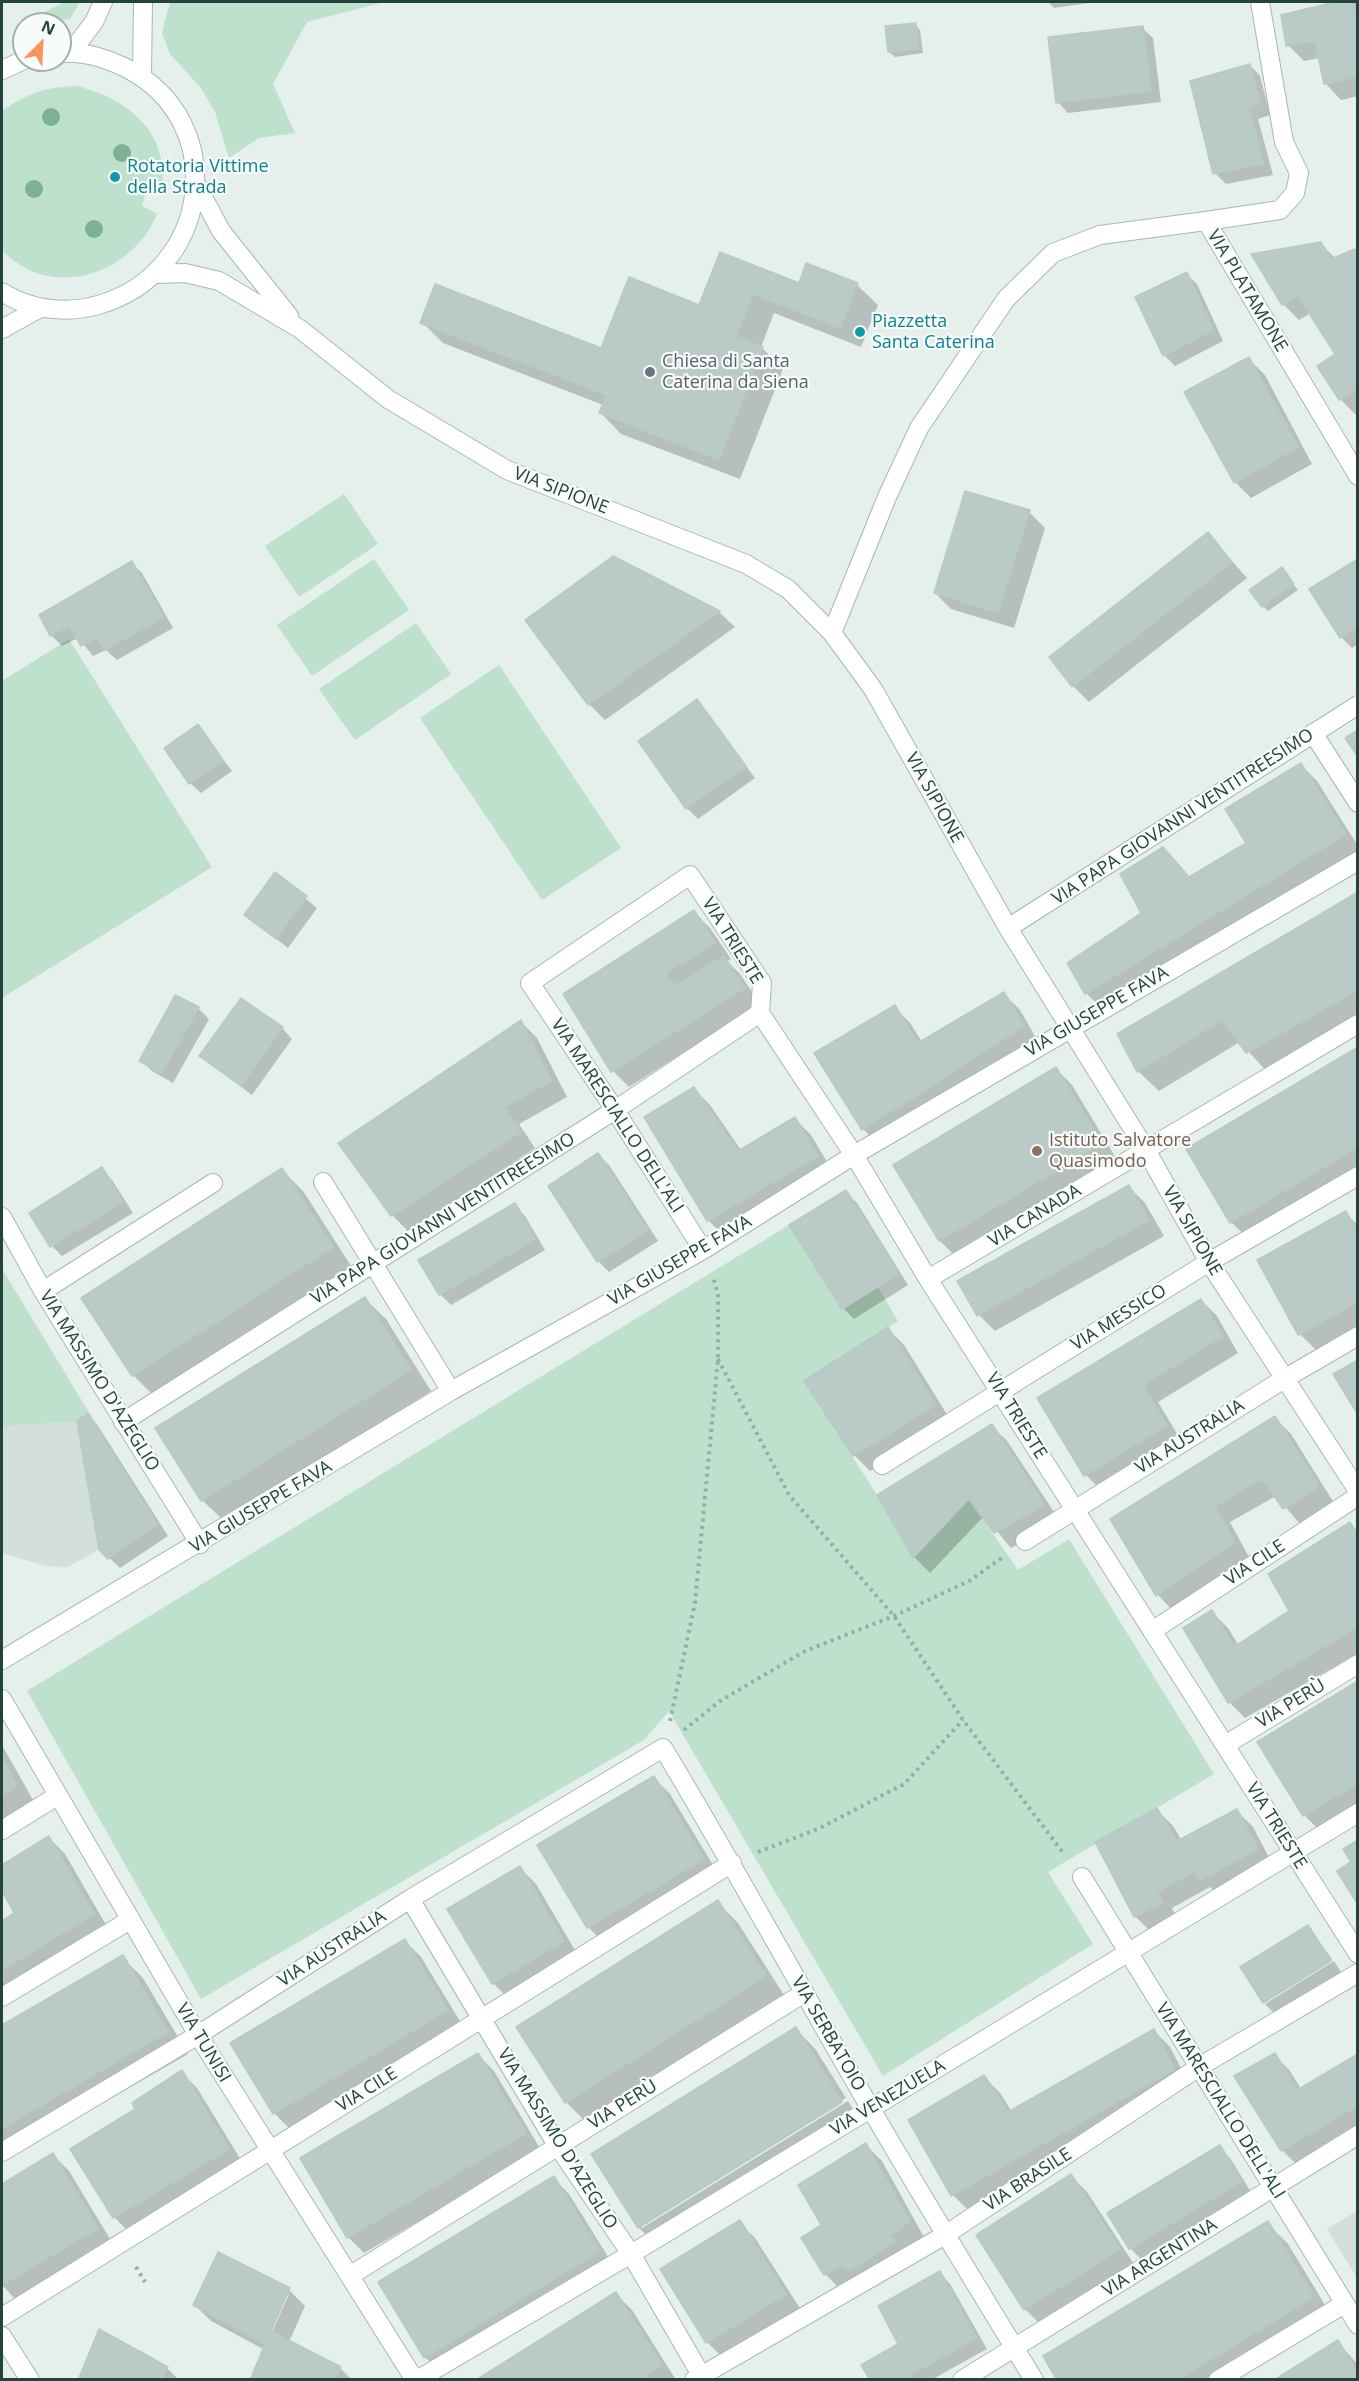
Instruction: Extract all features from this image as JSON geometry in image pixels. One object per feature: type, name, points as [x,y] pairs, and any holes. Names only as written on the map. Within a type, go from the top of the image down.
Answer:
[{"type":"street","points":[[72,45],[94,22],[103,2]]},
{"type":"street","points":[[142,76],[143,2]]},
{"type":"street","points":[[1206,220],[1280,210],[1295,193],[1299,173],[1284,142],[1260,2]]},
{"type":"street","points":[[2,292],[40,308],[81,310],[122,298],[157,274],[177,248],[191,217],[195,184],[192,153],[182,124],[165,98],[142,76],[108,59],[72,53]]},
{"type":"street","points":[[195,184],[221,231],[300,329]]},
{"type":"street","name":"VIA PLATAMONE","points":[[832,633],[887,497],[918,428],[1006,299],[1053,253],[1100,235],[1206,220],[1358,477]]},
{"type":"street","points":[[157,274],[185,273],[219,281],[300,329]]},
{"type":"street","points":[[2,329],[40,308]]},
{"type":"street","name":"VIA SIPIONE","points":[[300,329],[388,399],[507,470],[746,564],[788,589],[832,633],[873,689],[1008,928],[1068,1029],[1146,1150],[1209,1262],[1358,1494]]},
{"type":"street","name":"VIA PAPA GIOVANNI VENTITREESIMO","points":[[1008,928],[1358,705]]},
{"type":"street","points":[[1313,733],[1358,803]]},
{"type":"street","name":"VIA GIUSEPPE FAVA","points":[[2,1660],[200,1544],[451,1391],[703,1250],[854,1155],[1358,861]]},
{"type":"street","name":"VIA MARESCIALLO DELL'ALI","points":[[690,874],[530,983],[615,1110],[703,1250]]},
{"type":"street","name":"VIA TRIESTE","points":[[690,874],[762,983],[760,1013],[854,1155],[928,1279],[1358,1954]]},
{"type":"street","name":"VIA PAPA GIOVANNI VENTITREESIMO","points":[[123,1422],[615,1110],[760,1013]]},
{"type":"street","name":"VIA CANADA","points":[[928,1279],[1358,1024]]},
{"type":"street","name":"VIA MESSICO","points":[[882,1465],[1209,1262],[1358,1176]]},
{"type":"street","points":[[323,1182],[451,1391]]},
{"type":"street","points":[[43,1291],[213,1183]]},
{"type":"street","name":"VIA MASSIMO D'AZEGLIO","points":[[2,1217],[43,1291],[200,1544]]},
{"type":"street","name":"VIA AUSTRALIA","points":[[1025,1541],[1284,1379],[1358,1336]]},
{"type":"street","name":"VIA CILE","points":[[1152,1630],[1358,1494]]},
{"type":"street","name":"VIA PERÙ","points":[[1225,1745],[1358,1664]]},
{"type":"street","name":"VIA TUNISI","points":[[2,1699],[198,2035],[269,2151],[416,2379]]},
{"type":"street","name":"VIA AUSTRALIA","points":[[2,2152],[198,2035],[410,1899],[663,1748]]},
{"type":"street","name":"VIA SERBATOIO","points":[[663,1748],[732,1863],[804,1993],[945,2235],[1034,2379]]},
{"type":"street","points":[[2,1830],[57,1796]]},
{"type":"street","name":"VIA VENEZUELA","points":[[416,2379],[631,2254],[1358,1813]]},
{"type":"street","name":"VIA CILE","points":[[2,2317],[732,1863]]},
{"type":"street","name":"VIA MARESCIALLO DELL'ALI","points":[[1082,1877],[1358,2325]]},
{"type":"street","name":"VIA MASSIMO D'AZEGLIO","points":[[410,1899],[557,2145],[631,2254],[700,2378]]},
{"type":"street","points":[[2,1997],[130,1920]]},
{"type":"street","name":"VIA BRASILE","points":[[700,2378],[945,2235],[1199,2067],[1358,1972]]},
{"type":"street","name":"VIA PERÙ","points":[[351,2275],[804,1993]]},
{"type":"street","name":"VIA ARGENTINA","points":[[962,2379],[1358,2135]]},
{"type":"street","points":[[1218,2379],[1344,2304]]},
{"type":"street","points":[[2,2336],[30,2379]]},
{"type":"path","points":[[663,1748],[683,1668],[694,1603],[718,1359],[718,1294],[703,1250]]},
{"type":"path","points":[[718,1359],[789,1495],[894,1616],[963,1720],[1082,1877]]},
{"type":"path","points":[[663,1748],[720,1701],[805,1651],[894,1616],[969,1581],[1025,1541]]},
{"type":"path","points":[[732,1863],[818,1829],[904,1784],[963,1720]]},
{"type":"shaded area","points":[[2,1269],[158,1525],[108,1559],[99,1550],[67,1567],[46,1566],[2,1553]]},
{"type":"shaded area","points":[[1357,2211],[1357,2278],[1327,2229]]},
{"type":"green space","points":[[64,2],[80,2],[72,16],[72,12],[45,12]]},
{"type":"green space","points":[[170,2],[384,2],[307,22],[273,84],[295,133],[259,138],[229,158],[215,112],[201,88],[170,54],[162,33]]},
{"type":"green space","points":[[77,86],[113,100],[142,121],[152,135],[159,152],[163,170],[162,191],[145,195],[142,206],[157,214],[145,235],[129,253],[110,266],[88,274],[66,278],[43,275],[22,266],[2,250],[2,111],[37,92]]},
{"type":"green space","points":[[344,494],[378,544],[299,597],[265,546]]},
{"type":"green space","points":[[374,559],[409,610],[312,676],[277,625]]},
{"type":"green space","points":[[416,623],[451,674],[355,740],[319,689]]},
{"type":"green space","points":[[69,639],[212,867],[2,998],[2,681]]},
{"type":"green space","points":[[499,665],[621,848],[542,900],[420,718]]},
{"type":"green space","points":[[789,1225],[842,1309],[878,1287],[898,1321],[804,1381],[877,1495],[913,1558],[969,1499],[1018,1570],[1069,1539],[1214,1774],[1048,1872],[1093,1944],[883,2076],[669,1711],[644,1740],[201,1999],[27,1691]]},
{"type":"green space","points":[[2,1269],[88,1413],[77,1421],[2,1426]]},
{"type":"building","points":[[1335,2],[1353,2],[1358,26],[1358,76],[1324,84],[1315,41],[1286,46],[1281,15]]},
{"type":"building","points":[[916,23],[919,49],[888,52],[885,26]]},
{"type":"building","points":[[1143,26],[1151,91],[1056,103],[1048,37]]},
{"type":"building","points":[[1250,64],[1260,104],[1249,108],[1264,164],[1213,174],[1190,81]]},
{"type":"building","points":[[1321,242],[1331,259],[1355,249],[1358,253],[1358,388],[1339,400],[1317,366],[1335,354],[1298,296],[1282,305],[1251,254]]},
{"type":"building","name":"Chiesa di Santa Caterina da Siena","points":[[720,252],[799,283],[806,263],[858,283],[840,328],[753,294],[736,336],[763,347],[719,460],[599,413],[606,395],[420,323],[435,284],[601,348],[629,277],[699,305]]},
{"type":"building","points":[[1187,272],[1213,330],[1163,356],[1135,297]]},
{"type":"building","points":[[1249,357],[1298,447],[1234,483],[1184,392]]},
{"type":"building","points":[[965,491],[1030,510],[998,613],[934,593]]},
{"type":"building","points":[[1208,532],[1232,562],[1072,687],[1049,657]]},
{"type":"building","points":[[613,556],[720,611],[588,705],[525,620]]},
{"type":"building","points":[[1358,559],[1358,627],[1340,638],[1309,589]]},
{"type":"building","points":[[132,561],[164,617],[105,650],[97,638],[81,646],[69,626],[50,636],[39,615]]},
{"type":"building","points":[[1282,567],[1294,584],[1262,607],[1249,590]]},
{"type":"building","points":[[697,699],[746,766],[686,809],[638,741]]},
{"type":"building","points":[[198,724],[223,760],[189,784],[164,748]]},
{"type":"building","points":[[1358,730],[1358,757],[1345,738]]},
{"type":"building","points":[[1301,763],[1346,834],[1085,994],[1067,963],[1141,913],[1120,874],[1163,847],[1189,877],[1246,843],[1225,809]]},
{"type":"building","points":[[275,872],[307,896],[276,939],[244,915]]},
{"type":"building","points":[[1358,892],[1358,990],[1246,1053],[1222,1020],[1137,1072],[1117,1034]]},
{"type":"building","points":[[694,910],[716,943],[665,973],[675,986],[724,956],[745,988],[611,1072],[563,994]]},
{"type":"building","points":[[1004,992],[1024,1026],[862,1130],[814,1053],[895,1005],[918,1043]]},
{"type":"building","points":[[175,995],[199,1007],[162,1073],[139,1061]]},
{"type":"building","points":[[241,998],[283,1027],[241,1086],[199,1056]]},
{"type":"building","points":[[521,1020],[552,1081],[504,1107],[521,1132],[391,1216],[338,1143]]},
{"type":"building","points":[[1358,1047],[1358,1147],[1230,1223],[1186,1149]]},
{"type":"building","points":[[1056,1067],[1102,1143],[1022,1191],[976,1115]]},
{"type":"building","points":[[694,1087],[738,1151],[795,1117],[818,1156],[707,1221],[644,1117]]},
{"type":"building","points":[[976,1115],[1022,1191],[939,1241],[893,1165]]},
{"type":"building","points":[[598,1153],[648,1230],[597,1262],[548,1186]]},
{"type":"building","points":[[102,1167],[123,1202],[50,1247],[29,1213]]},
{"type":"building","points":[[282,1168],[333,1247],[132,1376],[81,1298]]},
{"type":"building","points":[[1129,1185],[1149,1220],[977,1316],[957,1281]]},
{"type":"building","points":[[846,1190],[899,1274],[842,1309],[789,1225]]},
{"type":"building","points":[[515,1203],[536,1239],[439,1295],[418,1260]]},
{"type":"building","points":[[1346,1211],[1358,1233],[1358,1302],[1298,1335],[1257,1260]]},
{"type":"building","points":[[365,1297],[411,1370],[201,1501],[155,1428]]},
{"type":"building","points":[[1201,1299],[1223,1336],[1143,1385],[1167,1425],[1084,1476],[1037,1398]]},
{"type":"building","points":[[888,1327],[936,1405],[853,1456],[804,1381]]},
{"type":"building","points":[[1358,1360],[1358,1415],[1333,1374]]},
{"type":"building","points":[[88,1413],[158,1525],[108,1559],[99,1550],[77,1421]]},
{"type":"building","points":[[1275,1416],[1319,1486],[1283,1509],[1262,1479],[1215,1506],[1235,1542],[1156,1596],[1110,1519]]},
{"type":"building","points":[[992,1424],[1045,1505],[994,1533],[969,1499],[913,1558],[877,1495]]},
{"type":"building","points":[[1350,1522],[1358,1535],[1358,1627],[1228,1703],[1183,1628],[1212,1610],[1234,1647],[1289,1611],[1268,1574]]},
{"type":"building","points":[[1358,1681],[1358,1783],[1303,1816],[1257,1742]]},
{"type":"building","points":[[2,1758],[17,1786],[2,1795]]},
{"type":"building","points":[[654,1776],[704,1859],[587,1928],[537,1845]]},
{"type":"building","points":[[1157,1808],[1177,1841],[1237,1809],[1258,1849],[1200,1880],[1194,1872],[1157,1892],[1163,1903],[1134,1917],[1095,1842]]},
{"type":"building","points":[[49,1836],[94,1914],[2,1970],[2,1921],[14,1913],[2,1891],[2,1865]]},
{"type":"building","points":[[1358,1840],[1358,1905],[1337,1871],[1351,1862],[1343,1849]]},
{"type":"building","points":[[520,1866],[564,1941],[492,1984],[447,1909]]},
{"type":"building","points":[[718,1900],[766,1976],[565,2103],[516,2027]]},
{"type":"building","points":[[1308,1925],[1331,1961],[1263,2003],[1240,1967]]},
{"type":"building","points":[[405,1939],[448,2010],[273,2114],[230,2043]]},
{"type":"building","points":[[123,1955],[168,2032],[2,2128],[2,2025]]},
{"type":"building","points":[[796,2027],[842,2102],[638,2228],[591,2154]]},
{"type":"building","points":[[1154,2029],[1175,2069],[951,2196],[908,2120],[984,2075],[1008,2112]]},
{"type":"building","points":[[478,2053],[526,2133],[347,2238],[300,2158]]},
{"type":"building","points":[[1275,2053],[1297,2090],[1358,2054],[1358,2105],[1281,2151],[1234,2076]]},
{"type":"building","points":[[182,2070],[229,2149],[113,2218],[70,2149],[135,2109],[132,2103]]},
{"type":"building","points":[[866,2143],[910,2222],[890,2236],[895,2242],[848,2271],[843,2265],[824,2275],[801,2238],[821,2225],[798,2185]]},
{"type":"building","points":[[1220,2145],[1242,2181],[1129,2249],[1107,2213]]},
{"type":"building","points":[[53,2153],[98,2228],[2,2285],[2,2184]]},
{"type":"building","points":[[1071,2174],[1120,2249],[1024,2310],[976,2235]]},
{"type":"building","points":[[554,2176],[600,2251],[424,2358],[378,2282]]},
{"type":"building","points":[[740,2220],[786,2294],[706,2343],[660,2269]]},
{"type":"building","points":[[1268,2221],[1314,2297],[1177,2380],[1057,2380],[1043,2356]]},
{"type":"building","points":[[218,2252],[290,2288],[271,2331],[341,2367],[335,2380],[250,2380],[265,2344],[193,2305]]},
{"type":"building","points":[[940,2271],[977,2338],[901,2380],[870,2380],[861,2365],[898,2344],[878,2306]]},
{"type":"building","points":[[616,2292],[662,2365],[638,2380],[476,2380]]},
{"type":"building","points":[[99,2329],[168,2367],[162,2380],[78,2380]]},
{"type":"building","points":[[1338,2340],[1358,2373],[1358,2380],[1274,2380]]},
{"type":"place","name":"Rotatoria Vittime della Strada","points":[[115,177]]},
{"type":"place","name":"Piazzetta Santa Caterina","points":[[860,332]]},
{"type":"place","name":"Chiesa di Santa Caterina da Siena","points":[[650,372]]},
{"type":"place","name":"Istituto Salvatore Quasimodo","points":[[1037,1151]]}]
